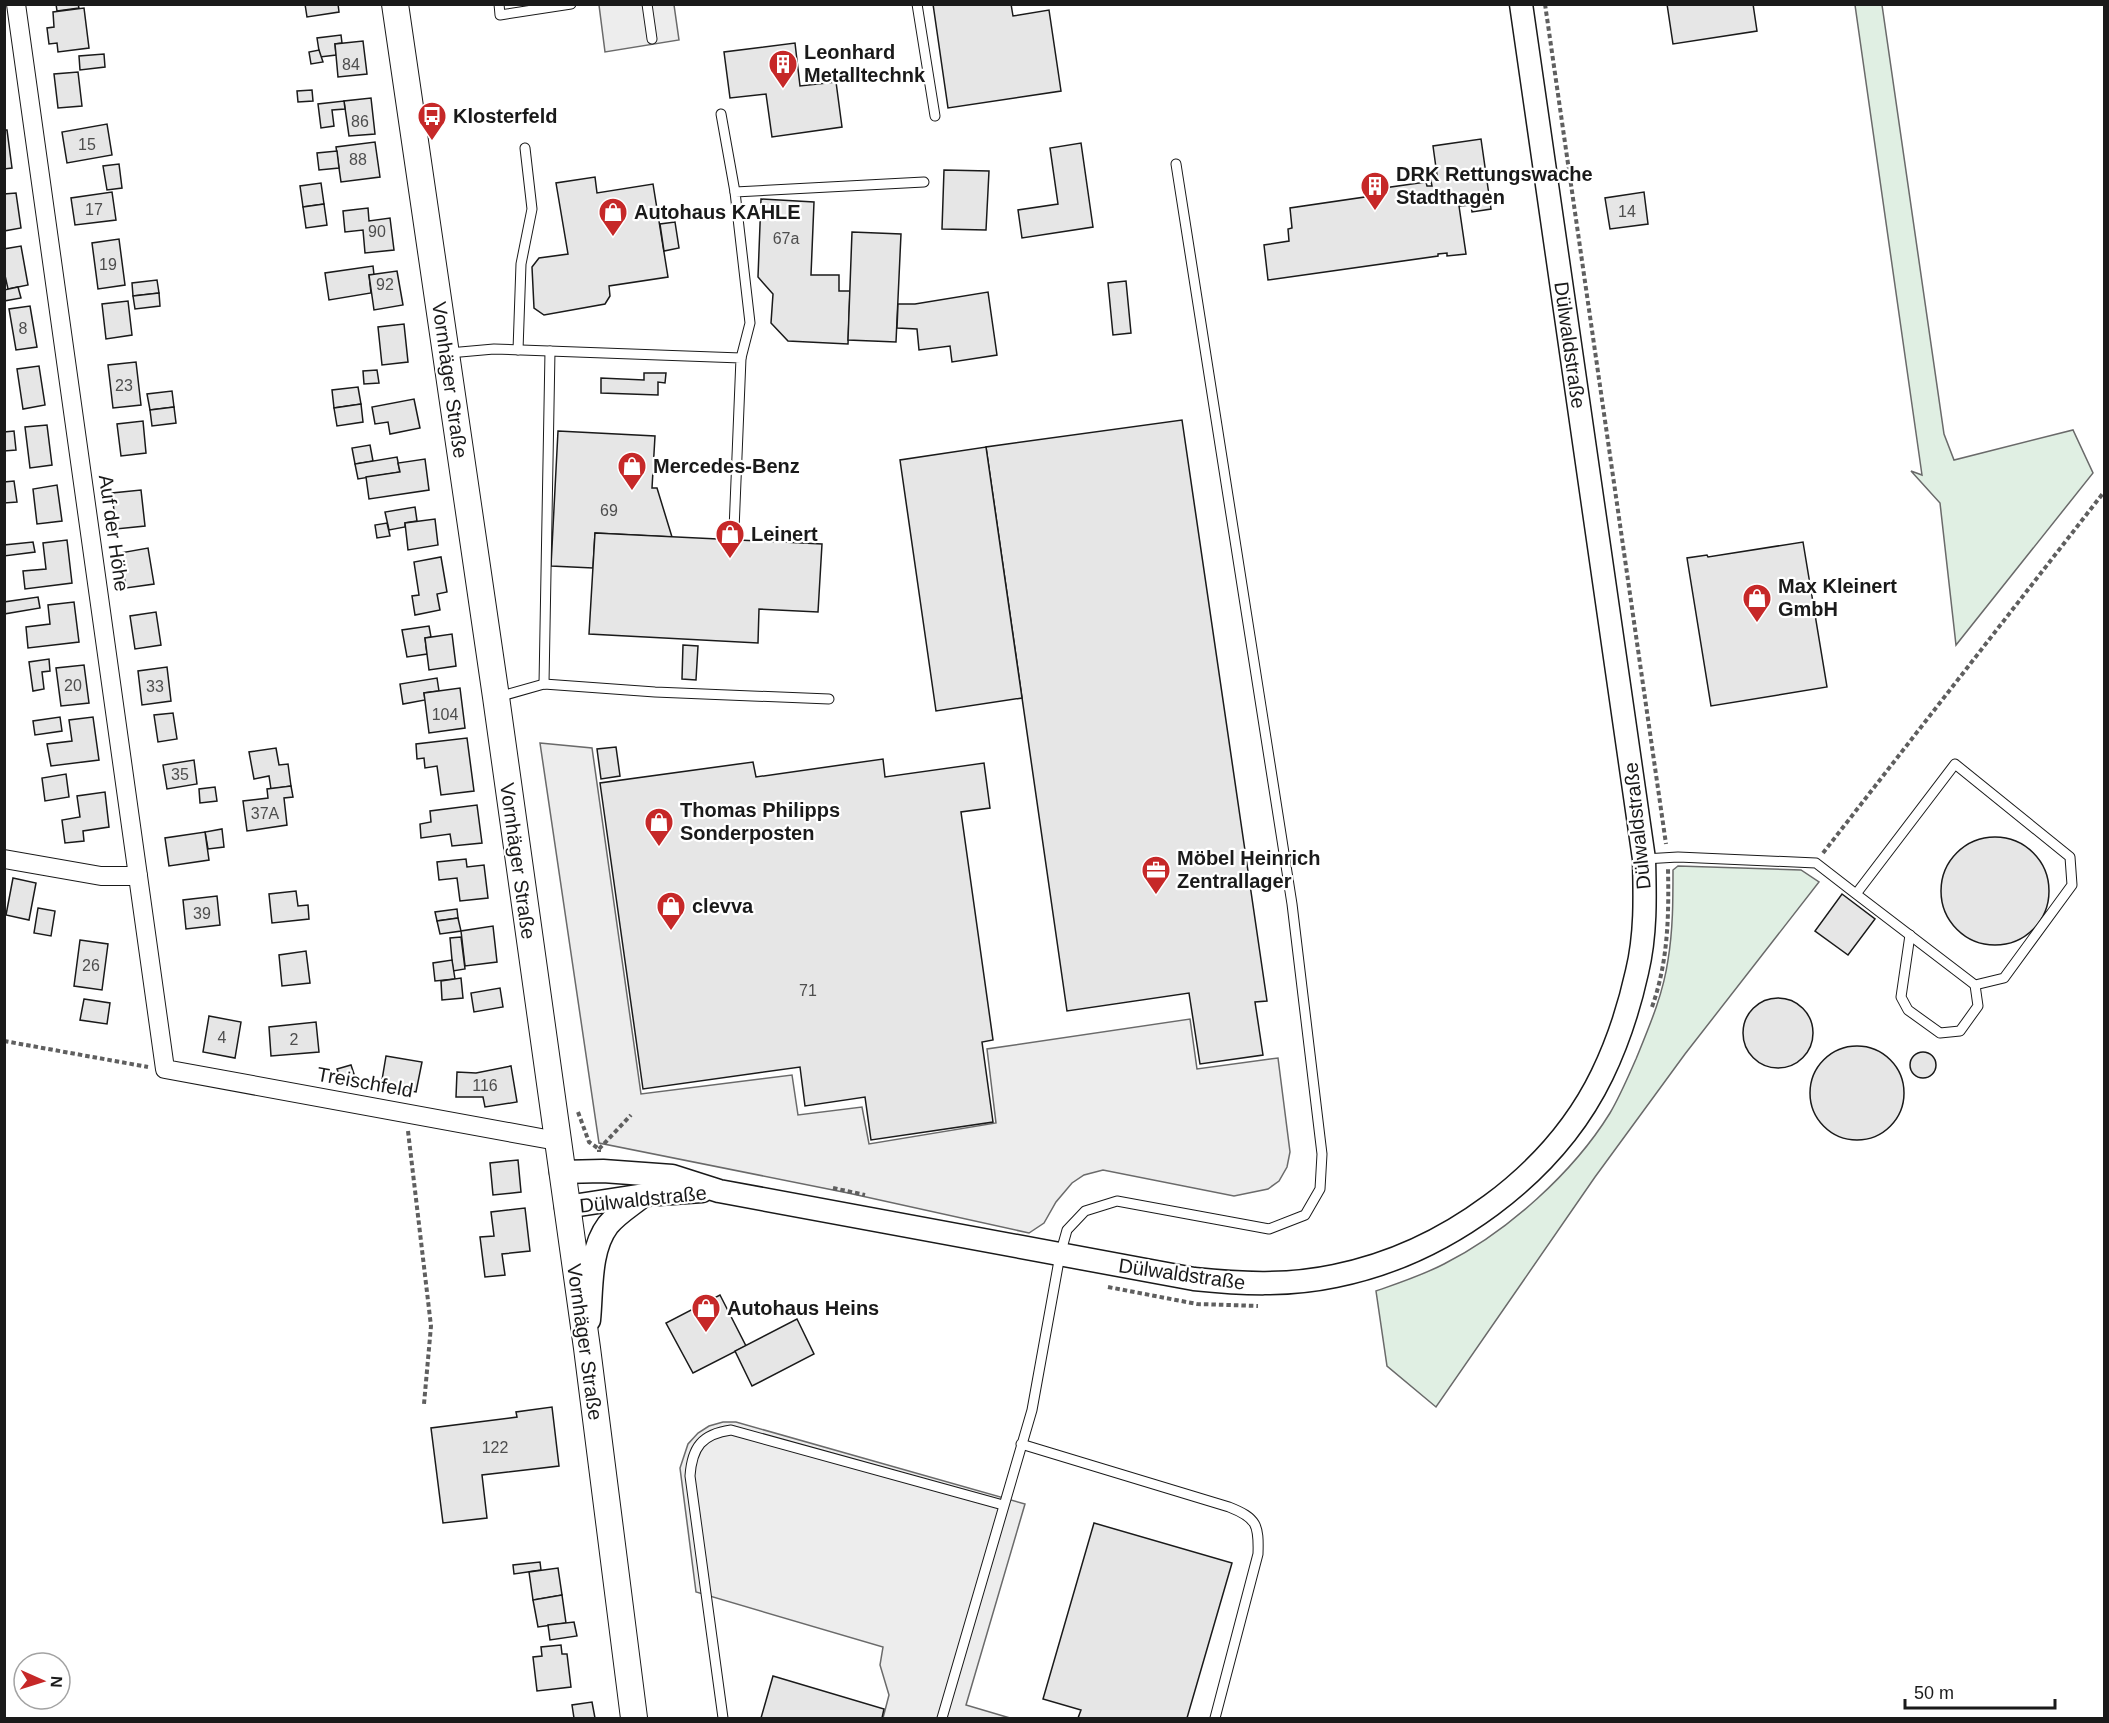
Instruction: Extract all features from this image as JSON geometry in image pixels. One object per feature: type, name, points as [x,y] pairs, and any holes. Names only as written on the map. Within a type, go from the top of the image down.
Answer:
[{"type":"main road","name":"Vornhäger Straße","points":[[395,4],[496,698],[587,1348],[634,1719]]},
{"type":"street","name":"Auf der Höhe","points":[[16,4],[165,1069]]},
{"type":"street","name":"Dülwaldstraße","points":[[561,1172],[672,1176],[719,1191],[1194,1279],[1247,1284],[1292,1282],[1335,1276],[1381,1264],[1432,1243],[1483,1212],[1531,1171],[1570,1127],[1601,1077],[1623,1026],[1638,970],[1645,915],[1644,859],[1521,4]]},
{"type":"street","points":[[4,859],[101,876],[138,876]]},
{"type":"street","name":"Treischfeld","points":[[165,1069],[557,1141]]},
{"type":"street","name":"Dülwaldstraße","points":[[566,1207],[644,1195],[719,1191]]},
{"type":"street","points":[[587,1348],[595,1258],[600,1238],[616,1217],[644,1195]]},
{"type":"lane","points":[[499,4],[500,15],[571,4]]},
{"type":"lane","points":[[647,4],[652,39]]},
{"type":"lane","points":[[917,4],[935,116]]},
{"type":"lane","points":[[721,114],[735,192],[750,323],[741,358],[734,530]]},
{"type":"lane","points":[[518,350],[521,264],[532,209],[525,148]]},
{"type":"lane","points":[[942,1719],[1032,1410],[1060,1255],[1067,1230],[1085,1211],[1116,1201],[1269,1229],[1305,1215],[1320,1189],[1322,1154],[1292,904],[1176,164]]},
{"type":"lane","points":[[735,192],[924,182]]},
{"type":"lane","points":[[446,353],[494,349],[741,358]]},
{"type":"lane","points":[[544,684],[550,351]]},
{"type":"lane","points":[[496,698],[544,684],[656,692],[829,699]]},
{"type":"lane","points":[[1857,894],[1955,764],[2070,857],[2072,885],[2004,978],[1975,985]]},
{"type":"lane","points":[[1644,859],[1668,857],[1815,862],[1857,894],[1975,985],[1978,1006],[1960,1031],[1940,1033],[1908,1010],[1901,997],[1910,935]]},
{"type":"lane","points":[[723,1719],[690,1476],[691,1458],[699,1445],[714,1433],[731,1430],[1003,1505]]},
{"type":"lane","points":[[1021,1444],[1229,1507],[1254,1520],[1259,1534],[1258,1554],[1215,1719]]},
{"type":"path","points":[[1545,4],[1668,857],[1669,920],[1666,948],[1662,974],[1650,1011]]},
{"type":"path","points":[[1815,862],[1865,802],[2104,492]]},
{"type":"path","points":[[4,1041],[165,1069]]},
{"type":"path","points":[[406,1112],[431,1326],[424,1404]]},
{"type":"path","points":[[599,1149],[631,1115]]},
{"type":"path","points":[[1107,1286],[1197,1304],[1260,1306]]},
{"type":"green space","points":[[1855,5],[1882,5],[1944,434],[1954,460],[2073,430],[2093,473],[1956,645],[1940,503],[1911,471],[1922,475]]},
{"type":"green space","points":[[1678,866],[1801,870],[1819,882],[1685,1054],[1595,1177],[1436,1407],[1387,1366],[1376,1291],[1436,1268],[1468,1251],[1491,1235],[1537,1199],[1558,1179],[1595,1135],[1624,1086],[1659,998],[1666,973],[1671,938],[1673,870]]},
{"type":"shaded area","points":[[599,5],[674,5],[679,40],[605,52]]},
{"type":"shaded area","points":[[540,743],[592,748],[641,1094],[792,1075],[798,1115],[862,1107],[869,1144],[996,1123],[987,1049],[1190,1019],[1197,1069],[1278,1058],[1290,1152],[1287,1167],[1279,1181],[1268,1189],[1234,1196],[1103,1170],[1084,1175],[1072,1183],[1056,1202],[1044,1223],[1029,1233],[848,1193],[599,1143]]},
{"type":"shaded area","points":[[723,1422],[736,1422],[1025,1504],[966,1705],[1010,1718],[883,1718],[889,1695],[880,1665],[883,1647],[696,1592],[680,1468],[688,1444],[698,1433],[709,1426]]},
{"type":"building","points":[[56,4],[78,4],[79,8],[57,11]]},
{"type":"building","points":[[305,4],[338,4],[339,12],[307,17]]},
{"type":"building","points":[[933,4],[1011,4],[1013,16],[1049,10],[1061,91],[948,108]]},
{"type":"building","points":[[1667,4],[1753,4],[1757,31],[1673,44]]},
{"type":"building","points":[[84,8],[89,48],[58,52],[57,43],[49,44],[47,28],[54,27],[53,12]]},
{"type":"building","points":[[341,35],[342,43],[335,44],[336,55],[320,57],[317,38]]},
{"type":"building","points":[[363,41],[367,74],[338,77],[335,44]]},
{"type":"building","name":"Leonhard Metalltechnk","points":[[795,43],[800,86],[836,82],[842,127],[772,137],[766,94],[730,98],[724,52]]},
{"type":"building","points":[[319,50],[323,62],[311,64],[309,52]]},
{"type":"building","points":[[104,54],[105,67],[80,70],[79,56]]},
{"type":"building","points":[[78,72],[82,106],[58,108],[54,74]]},
{"type":"building","points":[[312,90],[313,101],[298,102],[297,91]]},
{"type":"building","points":[[371,98],[375,134],[349,136],[344,101]]},
{"type":"building","points":[[344,101],[345,109],[332,110],[334,126],[321,128],[318,104]]},
{"type":"building","points":[[107,124],[112,155],[67,163],[62,132]]},
{"type":"building","points":[[4,130],[7,130],[12,168],[4,169]]},
{"type":"building","name":"DRK Rettungswache Stadthagen","points":[[1481,139],[1491,209],[1472,212],[1471,205],[1459,206],[1466,254],[1447,256],[1447,253],[1438,254],[1438,256],[1268,280],[1264,245],[1289,241],[1288,229],[1292,228],[1290,208],[1385,194],[1384,188],[1426,182],[1427,186],[1432,186],[1430,176],[1437,175],[1433,146]]},
{"type":"building","points":[[375,142],[380,177],[341,182],[336,147]]},
{"type":"building","points":[[1081,143],[1093,227],[1022,238],[1018,210],[1058,204],[1050,148]]},
{"type":"building","points":[[337,151],[339,168],[319,170],[317,153]]},
{"type":"building","points":[[119,164],[122,188],[107,190],[103,166]]},
{"type":"building","points":[[944,170],[989,171],[986,230],[942,229]]},
{"type":"building","name":"Autohaus KAHLE","points":[[595,177],[597,193],[653,184],[668,277],[609,286],[610,296],[605,304],[544,315],[534,308],[532,267],[539,258],[568,254],[556,183]]},
{"type":"building","points":[[321,183],[324,204],[303,207],[300,186]]},
{"type":"building","points":[[112,192],[116,220],[75,225],[71,198]]},
{"type":"building","points":[[1644,192],[1648,224],[1610,229],[1605,198]]},
{"type":"building","points":[[16,193],[21,228],[4,231],[4,194]]},
{"type":"building","points":[[761,199],[814,202],[811,275],[839,275],[839,291],[850,291],[848,344],[788,341],[771,323],[773,294],[758,277]]},
{"type":"building","points":[[324,204],[327,225],[306,228],[303,207]]},
{"type":"building","points":[[368,208],[369,221],[390,218],[394,250],[365,253],[363,230],[345,232],[343,211]]},
{"type":"building","points":[[675,222],[679,248],[664,251],[660,224]]},
{"type":"building","points":[[852,232],[901,234],[896,342],[848,340]]},
{"type":"building","points":[[119,239],[125,285],[98,289],[92,243]]},
{"type":"building","points":[[21,246],[28,285],[8,289],[4,271],[4,249]]},
{"type":"building","points":[[373,266],[374,275],[369,275],[371,293],[329,300],[325,273]]},
{"type":"building","points":[[397,271],[403,305],[374,310],[369,275]]},
{"type":"building","points":[[157,280],[159,293],[133,296],[132,283]]},
{"type":"building","points":[[1126,281],[1131,333],[1113,335],[1108,283]]},
{"type":"building","points":[[18,287],[21,298],[4,301],[4,290]]},
{"type":"building","points":[[988,292],[997,355],[952,362],[950,346],[919,350],[917,329],[897,328],[898,304],[915,304]]},
{"type":"building","points":[[159,293],[160,306],[135,309],[133,296]]},
{"type":"building","points":[[128,301],[132,335],[106,339],[102,304]]},
{"type":"building","points":[[30,306],[37,347],[16,350],[9,309]]},
{"type":"building","points":[[404,324],[408,362],[382,365],[378,327]]},
{"type":"building","points":[[136,362],[141,405],[113,408],[108,365]]},
{"type":"building","points":[[39,366],[45,405],[23,409],[17,369]]},
{"type":"building","points":[[377,370],[379,383],[364,384],[363,371]]},
{"type":"building","points":[[644,373],[666,373],[665,383],[658,382],[658,395],[601,393],[601,378],[644,380]]},
{"type":"building","points":[[358,387],[361,404],[334,408],[332,390]]},
{"type":"building","points":[[172,391],[174,407],[150,410],[147,394]]},
{"type":"building","points":[[414,399],[420,428],[390,434],[388,422],[375,424],[372,407]]},
{"type":"building","points":[[361,404],[363,422],[337,426],[334,408]]},
{"type":"building","points":[[174,407],[176,423],[152,426],[150,410]]},
{"type":"building","points":[[1182,420],[1267,1001],[1255,1002],[1263,1055],[1200,1064],[1189,993],[1067,1011],[986,447]]},
{"type":"building","points":[[143,421],[146,453],[121,456],[117,424]]},
{"type":"building","points":[[47,425],[52,465],[30,468],[25,427]]},
{"type":"building","points":[[14,431],[16,450],[4,451],[4,432]]},
{"type":"building","points":[[558,431],[655,436],[652,488],[657,488],[672,537],[595,533],[593,568],[551,566]]},
{"type":"building","points":[[370,445],[373,461],[355,464],[352,448]]},
{"type":"building","points":[[986,447],[1022,698],[936,711],[900,460]]},
{"type":"building","points":[[397,457],[400,472],[358,479],[355,464]]},
{"type":"building","points":[[425,459],[429,490],[369,499],[366,477],[400,472],[398,463]]},
{"type":"building","points":[[14,481],[17,502],[4,503],[4,482]]},
{"type":"building","points":[[57,485],[62,521],[37,524],[33,489]]},
{"type":"building","points":[[141,490],[145,526],[116,529],[112,493]]},
{"type":"building","points":[[415,507],[417,521],[405,523],[405,527],[389,530],[385,512]]},
{"type":"building","points":[[435,519],[438,545],[408,550],[405,523]]},
{"type":"building","points":[[387,523],[390,536],[377,538],[375,525]]},
{"type":"building","points":[[595,533],[822,544],[818,612],[759,609],[758,643],[589,634]]},
{"type":"building","points":[[67,540],[72,583],[25,589],[23,571],[46,569],[43,543]]},
{"type":"building","points":[[33,542],[35,552],[4,556],[4,545]]},
{"type":"building","name":"Max Kleinert GmbH","points":[[1803,542],[1827,687],[1711,706],[1687,558],[1707,555],[1708,557]]},
{"type":"building","points":[[148,548],[154,584],[126,588],[120,553]]},
{"type":"building","points":[[441,557],[447,592],[437,594],[440,610],[415,615],[412,596],[419,595],[414,562]]},
{"type":"building","points":[[38,597],[40,608],[4,614],[4,602]]},
{"type":"building","points":[[74,602],[79,642],[28,648],[26,627],[50,624],[48,605]]},
{"type":"building","points":[[156,612],[161,645],[135,649],[130,616]]},
{"type":"building","points":[[429,626],[431,637],[425,638],[427,654],[407,657],[402,630]]},
{"type":"building","points":[[452,634],[456,666],[429,670],[425,638]]},
{"type":"building","points":[[683,645],[698,646],[696,680],[682,679]]},
{"type":"building","points":[[49,659],[50,671],[42,672],[44,689],[33,691],[29,662]]},
{"type":"building","points":[[84,665],[89,703],[61,706],[56,668]]},
{"type":"building","points":[[167,667],[171,701],[142,705],[138,671]]},
{"type":"building","points":[[437,678],[439,691],[424,693],[425,700],[403,704],[400,684]]},
{"type":"building","points":[[460,688],[465,728],[429,733],[424,693]]},
{"type":"building","points":[[173,713],[177,739],[158,742],[154,715]]},
{"type":"building","points":[[60,717],[62,731],[35,735],[33,721]]},
{"type":"building","points":[[93,717],[99,760],[51,766],[47,744],[72,741],[69,720]]},
{"type":"building","points":[[467,738],[474,791],[441,795],[437,766],[425,768],[424,758],[417,759],[416,744]]},
{"type":"building","points":[[616,747],[620,776],[601,779],[597,749]]},
{"type":"building","points":[[276,748],[279,765],[288,764],[291,786],[271,789],[269,776],[254,779],[249,752]]},
{"type":"building","points":[[883,759],[885,777],[984,763],[990,808],[961,812],[993,1040],[982,1042],[993,1122],[871,1140],[865,1097],[805,1106],[800,1067],[643,1089],[600,783],[753,762],[756,777]]},
{"type":"building","points":[[194,760],[197,784],[167,789],[163,765]]},
{"type":"building","points":[[66,774],[69,797],[45,801],[42,778]]},
{"type":"building","points":[[291,786],[293,797],[284,798],[287,825],[247,831],[243,801],[268,798],[267,789]]},
{"type":"building","points":[[215,787],[217,801],[200,803],[199,789]]},
{"type":"building","points":[[105,792],[109,827],[83,831],[84,841],[65,843],[62,820],[80,817],[77,796]]},
{"type":"building","points":[[477,805],[482,843],[452,846],[450,834],[421,838],[420,824],[431,822],[430,811]]},
{"type":"building","points":[[222,829],[224,847],[208,849],[205,832]]},
{"type":"building","points":[[205,832],[209,860],[169,866],[165,838]]},
{"type":"building","points":[[1995,837],[2016,841],[2033,853],[2045,870],[2049,891],[2045,912],[2033,929],[2016,941],[1995,945],[1974,941],[1957,929],[1945,912],[1941,891],[1945,870],[1957,853],[1974,841]]},
{"type":"building","points":[[466,859],[467,867],[484,865],[488,898],[460,901],[457,878],[439,880],[437,862]]},
{"type":"building","points":[[13,878],[36,883],[29,920],[6,915]]},
{"type":"building","points":[[296,891],[298,906],[308,905],[309,919],[272,923],[269,894]]},
{"type":"building","points":[[1842,894],[1875,919],[1848,955],[1815,931]]},
{"type":"building","points":[[217,896],[220,925],[186,929],[183,900]]},
{"type":"building","points":[[38,908],[55,911],[51,936],[34,933]]},
{"type":"building","points":[[457,909],[458,918],[437,921],[435,912]]},
{"type":"building","points":[[458,918],[461,931],[440,934],[437,921]]},
{"type":"building","points":[[493,926],[497,962],[465,966],[461,931]]},
{"type":"building","points":[[461,937],[465,969],[453,971],[450,938]]},
{"type":"building","points":[[80,940],[108,944],[102,990],[74,986]]},
{"type":"building","points":[[306,951],[310,983],[282,986],[279,955]]},
{"type":"building","points":[[452,960],[455,979],[435,981],[433,963]]},
{"type":"building","points":[[461,978],[463,998],[442,1000],[441,981]]},
{"type":"building","points":[[500,988],[503,1007],[474,1012],[471,993]]},
{"type":"building","points":[[1778,998],[1791,1001],[1803,1008],[1810,1020],[1813,1033],[1810,1046],[1803,1058],[1791,1065],[1778,1068],[1765,1065],[1753,1058],[1746,1046],[1743,1033],[1746,1020],[1753,1008],[1765,1001]]},
{"type":"building","points":[[84,999],[110,1003],[107,1024],[80,1020]]},
{"type":"building","points":[[209,1016],[241,1022],[235,1058],[203,1052]]},
{"type":"building","points":[[316,1022],[319,1052],[271,1056],[269,1027]]},
{"type":"building","points":[[1857,1046],[1875,1050],[1890,1060],[1900,1075],[1904,1093],[1900,1111],[1890,1126],[1875,1136],[1857,1140],[1839,1136],[1824,1126],[1814,1111],[1810,1093],[1814,1075],[1824,1060],[1839,1050]]},
{"type":"building","points":[[1923,1052],[1932,1056],[1936,1065],[1932,1074],[1923,1078],[1914,1074],[1910,1065],[1914,1056]]},
{"type":"building","points":[[386,1056],[422,1062],[416,1092],[381,1086]]},
{"type":"building","points":[[351,1065],[355,1077],[342,1082],[337,1069]]},
{"type":"building","points":[[511,1066],[517,1102],[485,1107],[483,1097],[456,1097],[457,1072],[476,1073]]},
{"type":"building","points":[[518,1160],[521,1192],[493,1195],[490,1163]]},
{"type":"building","points":[[525,1208],[530,1251],[502,1254],[505,1275],[485,1277],[480,1237],[494,1236],[491,1212]]},
{"type":"building","name":"Autohaus Heins","points":[[720,1295],[746,1346],[693,1373],[666,1323]]},
{"type":"building","points":[[797,1319],[814,1354],[752,1386],[735,1351]]},
{"type":"building","points":[[552,1407],[559,1466],[482,1475],[487,1518],[443,1523],[431,1428],[517,1417],[516,1412]]},
{"type":"building","points":[[1094,1523],[1232,1563],[1187,1718],[1078,1718],[1081,1710],[1043,1699]]},
{"type":"building","points":[[540,1562],[541,1570],[514,1574],[513,1565]]},
{"type":"building","points":[[558,1568],[562,1595],[533,1600],[529,1572]]},
{"type":"building","points":[[562,1595],[566,1623],[538,1627],[533,1600]]},
{"type":"building","points":[[574,1622],[577,1636],[550,1640],[548,1625]]},
{"type":"building","points":[[561,1645],[562,1654],[567,1654],[571,1687],[537,1691],[533,1657],[542,1656],[541,1647]]},
{"type":"building","points":[[773,1676],[884,1709],[882,1718],[761,1718]]},
{"type":"building","points":[[592,1702],[595,1718],[574,1718],[572,1705]]},
{"type":"place","name":"Leonhard Metalltechnk","points":[[783,90]]},
{"type":"place","name":"Klosterfeld","points":[[432,142]]},
{"type":"place","name":"DRK Rettungswache Stadthagen","points":[[1375,212]]},
{"type":"place","name":"Autohaus KAHLE","points":[[613,238]]},
{"type":"place","name":"Mercedes-Benz","points":[[632,492]]},
{"type":"place","name":"Leinert","points":[[730,560]]},
{"type":"place","name":"Max Kleinert GmbH","points":[[1757,624]]},
{"type":"place","name":"Thomas Philipps Sonderposten","points":[[659,848]]},
{"type":"place","name":"Möbel Heinrich Zentrallager","points":[[1156,896]]},
{"type":"place","name":"clevva","points":[[671,932]]},
{"type":"place","name":"Autohaus Heins","points":[[706,1334]]}]
